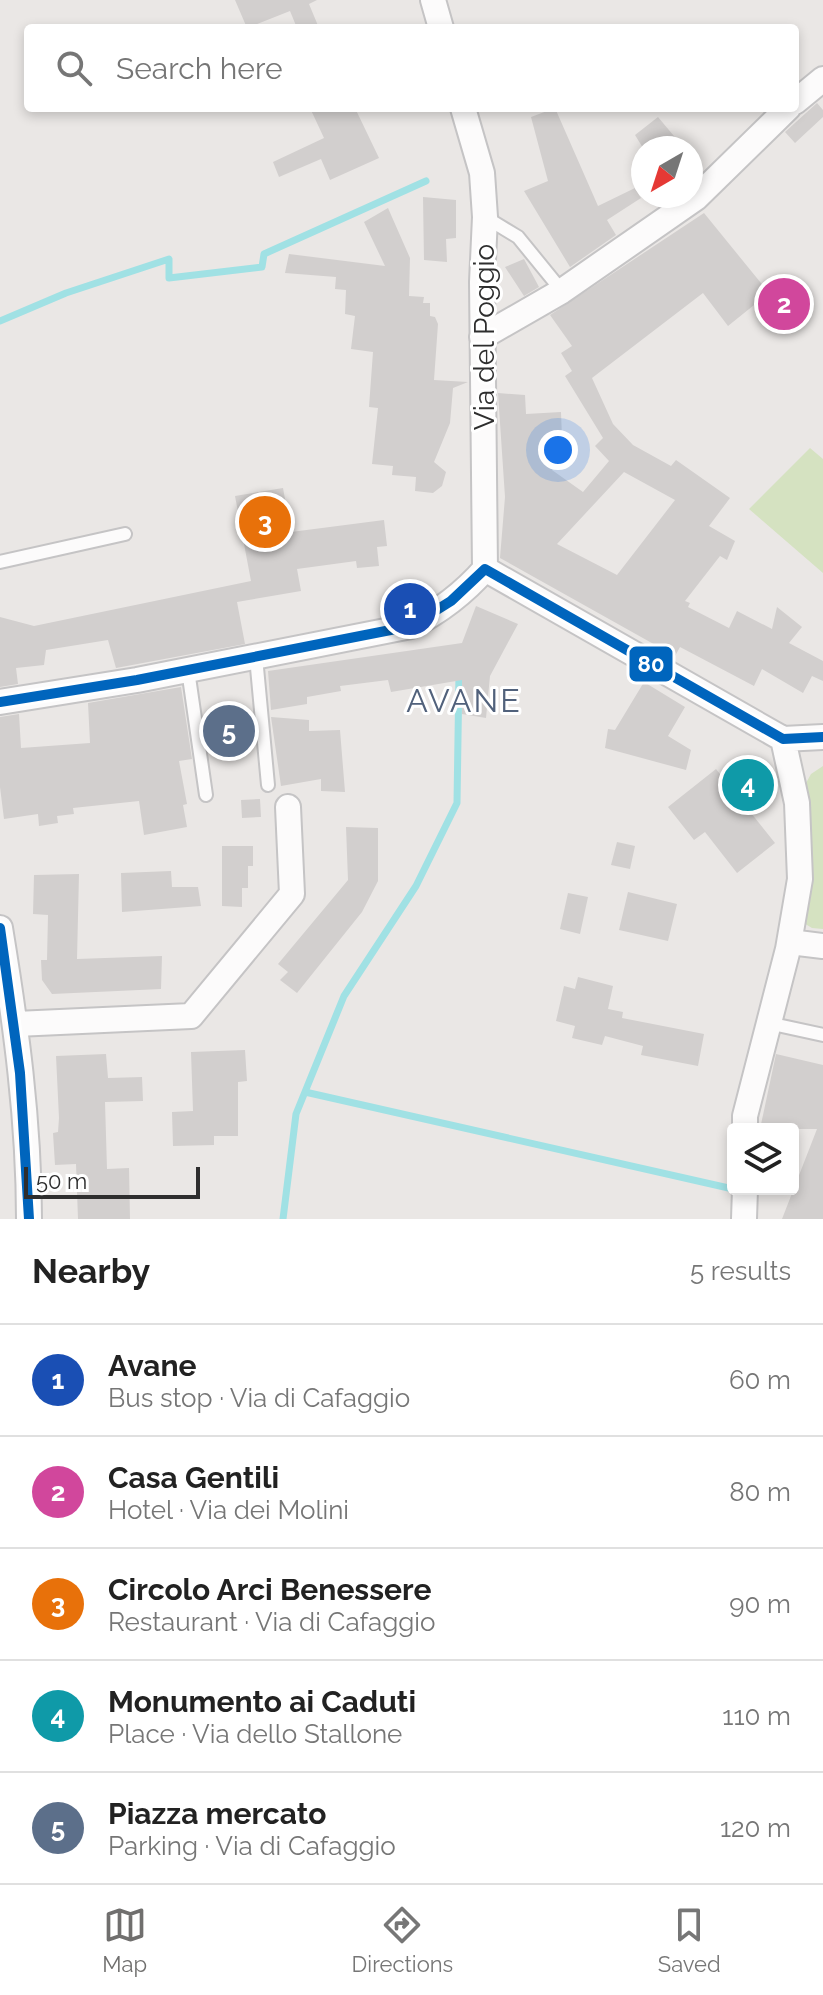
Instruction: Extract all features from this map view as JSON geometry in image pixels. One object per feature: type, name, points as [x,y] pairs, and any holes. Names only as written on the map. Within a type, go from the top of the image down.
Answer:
[{"type":"street","points":[[433,0],[440,24]]},
{"type":"street","points":[[799,99],[823,79]]},
{"type":"street","name":"Via del Poggio","points":[[464,112],[482,173],[485,217],[482,337],[485,569]]},
{"type":"street","points":[[482,337],[562,291],[696,198],[784,112]]},
{"type":"street","points":[[0,702],[188,670],[411,626],[439,612],[485,569],[783,739],[823,737]]},
{"type":"street","points":[[746,1123],[790,942],[800,879],[797,803],[783,739]]},
{"type":"street","points":[[16,1024],[191,1016],[292,894],[288,807]]},
{"type":"street","points":[[0,928],[16,1024],[29,1157],[29,1219]]},
{"type":"street","points":[[790,942],[823,946]]},
{"type":"street","points":[[744,1219],[745,1195]]},
{"type":"lane","points":[[485,217],[518,237],[562,291]]},
{"type":"lane","points":[[0,562],[125,534]]},
{"type":"lane","points":[[256,657],[268,785]]},
{"type":"lane","points":[[188,670],[206,795]]},
{"type":"lane","points":[[768,1023],[823,1035]]},
{"type":"green space","points":[[810,448],[823,459],[823,573],[749,509]]},
{"type":"green space","points":[[823,766],[823,929],[812,928],[802,922],[809,879],[806,783],[811,774]]},
{"type":"building","points":[[235,0],[317,0],[309,4],[317,24],[295,24],[290,11],[257,24],[245,24]]},
{"type":"building","points":[[817,103],[823,110],[823,117],[795,143],[785,132]]},
{"type":"building","points":[[312,112],[357,112],[379,158],[330,180],[321,159],[279,177],[273,162],[324,138]]},
{"type":"building","points":[[557,112],[598,206],[631,190],[631,204],[607,220],[616,235],[570,267],[524,191],[548,181],[531,117]]},
{"type":"building","points":[[658,117],[674,136],[636,136]]},
{"type":"building","points":[[423,197],[456,200],[456,238],[446,239],[447,262],[424,260]]},
{"type":"building","points":[[388,208],[410,258],[409,296],[424,297],[423,303],[430,303],[430,316],[435,317],[438,324],[434,380],[468,382],[453,388],[450,423],[434,462],[446,472],[442,486],[433,493],[415,491],[416,477],[392,475],[393,466],[372,464],[378,408],[369,407],[373,352],[351,349],[355,316],[345,314],[346,290],[335,289],[336,277],[285,273],[289,254],[385,266],[364,222]]},
{"type":"building","points":[[704,213],[769,293],[728,326],[703,293],[592,378],[613,424],[633,445],[671,466],[676,460],[730,498],[709,526],[735,541],[727,560],[720,556],[685,601],[690,603],[688,607],[729,628],[737,611],[772,629],[777,607],[802,627],[789,643],[823,661],[823,681],[812,676],[803,693],[762,669],[754,686],[680,647],[675,656],[500,558],[505,497],[498,393],[525,395],[526,414],[561,412],[562,438],[552,470],[583,492],[609,461],[595,446],[603,438],[565,376],[572,371],[561,353],[572,346],[550,315]],"holes":[[[624,472],[675,500],[617,575],[557,544]]]},
{"type":"building","points":[[524,259],[539,287],[524,296],[505,267]]},
{"type":"building","points":[[283,488],[291,532],[384,520],[387,546],[377,547],[379,566],[357,568],[356,561],[297,569],[301,591],[237,602],[245,644],[116,668],[108,640],[46,650],[44,665],[16,668],[18,684],[0,687],[0,617],[34,626],[251,581],[235,496]]},
{"type":"building","points":[[476,606],[518,624],[490,676],[486,718],[462,714],[462,680],[391,692],[388,680],[340,686],[341,691],[307,697],[307,704],[271,710],[268,671],[462,643]]},
{"type":"building","points":[[644,682],[685,707],[668,736],[691,750],[686,770],[605,748],[608,729],[615,730]]},
{"type":"building","points":[[181,687],[192,759],[179,761],[187,804],[183,805],[187,827],[144,835],[139,801],[73,808],[74,814],[57,816],[58,823],[39,826],[38,814],[4,819],[0,787],[0,717],[19,714],[21,748],[90,743],[88,703]]},
{"type":"building","points":[[271,717],[309,720],[309,731],[340,730],[345,792],[321,791],[321,779],[281,786]]},
{"type":"building","points":[[716,769],[775,843],[737,873],[705,832],[694,840],[668,807]]},
{"type":"building","points":[[260,799],[261,817],[242,818],[241,800]]},
{"type":"building","points":[[346,827],[378,828],[378,881],[362,912],[297,993],[280,980],[288,972],[278,964],[348,880]]},
{"type":"building","points":[[617,842],[635,846],[630,869],[611,865]]},
{"type":"building","points":[[222,846],[253,846],[253,866],[248,866],[248,888],[242,888],[242,907],[222,906]]},
{"type":"building","points":[[171,871],[172,887],[198,887],[201,906],[122,912],[121,873]]},
{"type":"building","points":[[79,874],[77,959],[162,956],[161,989],[52,994],[42,980],[41,960],[47,960],[48,915],[33,914],[34,875]]},
{"type":"building","points":[[628,892],[677,904],[668,941],[619,930]]},
{"type":"building","points":[[568,893],[588,897],[580,934],[560,929]]},
{"type":"building","points":[[578,977],[613,986],[608,1009],[623,1012],[622,1018],[704,1034],[698,1066],[641,1055],[643,1046],[605,1036],[602,1045],[572,1038],[575,1026],[556,1021],[564,986],[575,989]]},
{"type":"building","points":[[245,1050],[247,1081],[238,1082],[238,1136],[214,1136],[214,1145],[173,1146],[172,1112],[193,1111],[191,1052]]},
{"type":"building","points":[[106,1054],[108,1078],[142,1077],[143,1101],[105,1102],[107,1169],[129,1168],[130,1219],[78,1219],[76,1164],[55,1165],[53,1133],[58,1132],[59,1118],[56,1056]]},
{"type":"building","points":[[776,1054],[823,1065],[823,1219],[782,1219],[791,1195],[799,1195],[799,1175],[817,1129],[799,1129],[799,1123],[761,1123]]},
{"type":"waterway","points":[[0,321],[66,293],[169,259],[169,278],[262,267],[264,254],[426,181]]},
{"type":"waterway","points":[[283,1219],[296,1114],[344,996],[416,886],[457,803],[459,673]]},
{"type":"waterway","points":[[305,1092],[727,1188]]},
{"type":"transit line","name":"80","points":[[485,569],[783,739],[823,737]]},
{"type":"transit line","name":"80","points":[[0,702],[137,680],[411,626],[451,601],[485,569]]},
{"type":"transit line","name":"80","points":[[0,928],[20,1073],[29,1219]]},
{"type":"place","name":"Casa Gentili","points":[[784,304]]},
{"type":"place","name":"Circolo Arci Benessere","points":[[265,522]]},
{"type":"place","name":"Avane","points":[[410,609]]},
{"type":"place","name":"Piazza mercato","points":[[229,731]]},
{"type":"place","name":"Monumento ai Caduti","points":[[748,785]]},
{"type":"district","name":"AVANE","points":[[464,701]]}]
